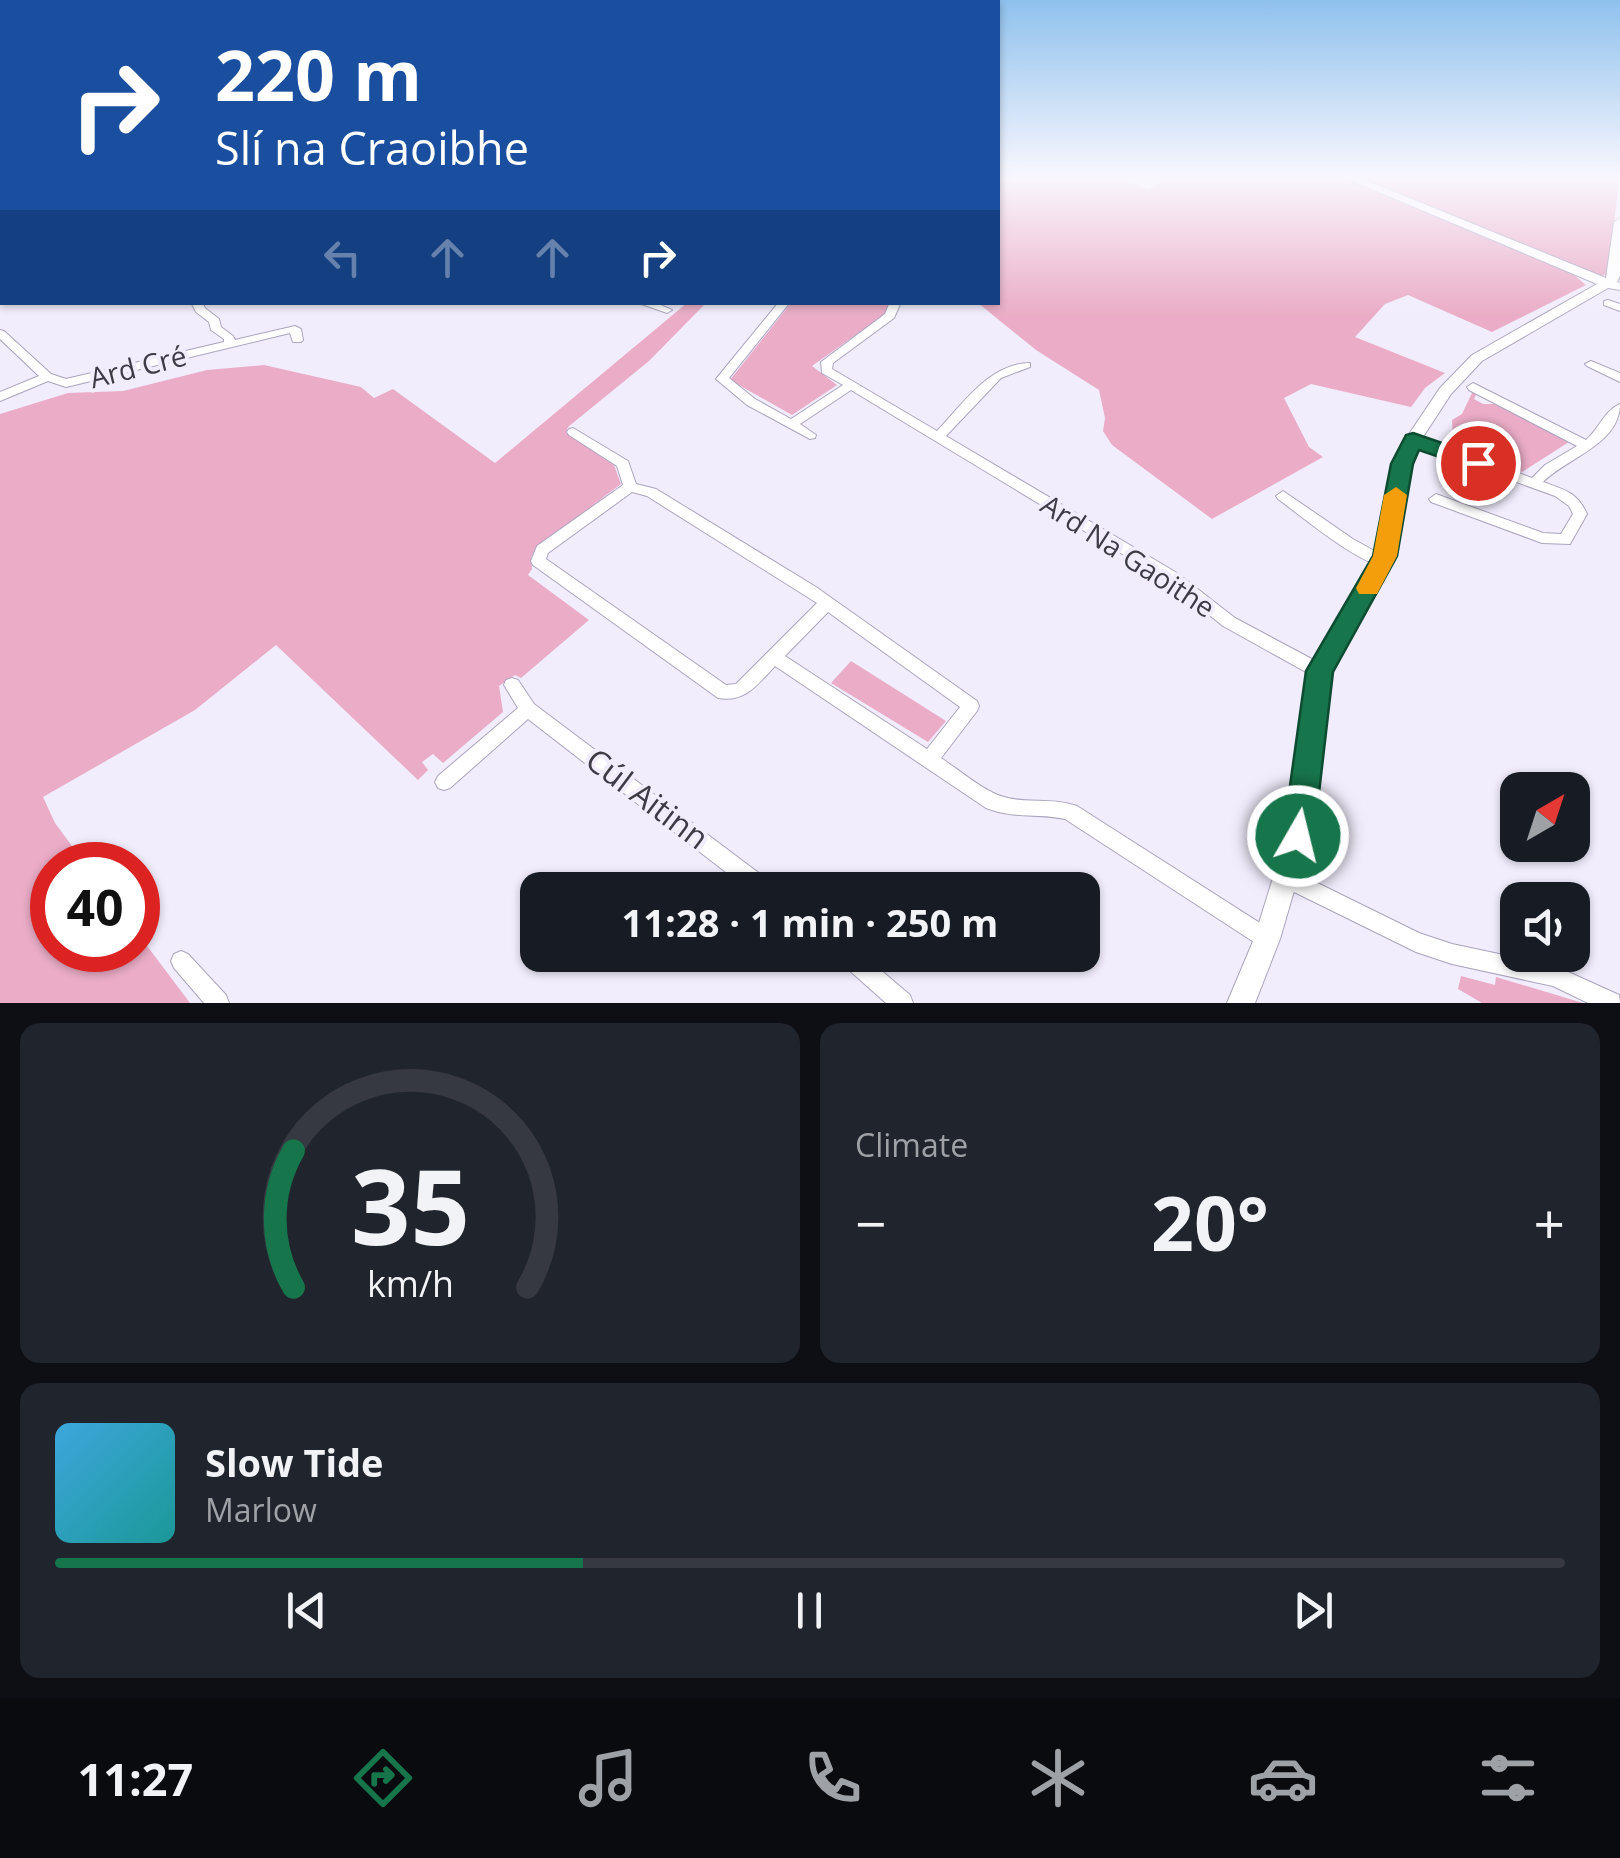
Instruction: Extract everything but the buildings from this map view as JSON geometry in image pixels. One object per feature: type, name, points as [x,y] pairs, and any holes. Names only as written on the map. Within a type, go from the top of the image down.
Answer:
[{"type":"street","points":[[1464,224],[1614,286]]},
{"type":"street","points":[[1614,286],[1620,224]]},
{"type":"street","points":[[1241,1003],[1288,878],[1298,836],[1319,671],[1382,562],[1402,464],[1413,440],[1445,391],[1476,358],[1614,286]]},
{"type":"street","name":"Ard Cré","points":[[198,305],[215,321],[215,328],[229,338],[230,345]]},
{"type":"street","points":[[651,305],[667,310]]},
{"type":"street","points":[[783,305],[722,379],[810,435]]},
{"type":"street","points":[[792,424],[851,384],[824,366],[890,316],[895,305]]},
{"type":"street","name":"Ard Cré","points":[[0,397],[47,376],[58,382],[79,382],[296,329],[298,340]]},
{"type":"street","points":[[0,334],[47,376]]},
{"type":"street","points":[[1591,364],[1620,378]]},
{"type":"street","points":[[940,436],[997,375],[1026,365]]},
{"type":"street","name":"Ard Na Gaoithe","points":[[851,384],[1172,577],[1228,622],[1319,671]]},
{"type":"street","points":[[1472,387],[1483,398],[1586,445]]},
{"type":"street","points":[[1535,483],[1563,458],[1599,436],[1607,418],[1620,408]]},
{"type":"street","points":[[573,432],[624,464],[630,487]]},
{"type":"street","points":[[1413,440],[1535,483],[1575,503],[1580,514],[1565,540],[1542,538],[1436,499]]},
{"type":"street","points":[[827,603],[736,694],[724,693],[538,561],[542,550],[630,487],[651,492],[827,603],[971,706],[929,761]]},
{"type":"street","points":[[1283,496],[1348,543],[1382,562]]},
{"type":"street","points":[[774,657],[1003,807],[1058,808],[1070,812],[1267,938]]},
{"type":"street","name":"Cúl Aitinn","points":[[512,685],[528,708],[742,872]]},
{"type":"street","points":[[444,782],[528,708]]},
{"type":"street","points":[[1288,878],[1416,942],[1452,954],[1555,976],[1612,1003]]},
{"type":"street","points":[[181,960],[218,1003]]},
{"type":"street","points":[[866,972],[902,1003]]},
{"type":"shaded area","points":[[1000,224],[1452,224],[1574,275],[1586,285],[1492,332],[1408,295],[1385,304],[1355,337],[1445,373],[1425,388],[1411,407],[1311,384],[1284,398],[1309,447],[1323,457],[1212,519],[1112,445],[1103,431],[1105,418],[1099,390],[1036,350],[980,305],[1000,305]]},
{"type":"shaded area","points":[[1471,224],[1614,224],[1607,274],[1601,276]]},
{"type":"shaded area","points":[[685,305],[704,305],[649,361],[568,427],[566,433],[614,465],[621,484],[540,545],[531,557],[528,575],[589,620],[521,678],[515,675],[499,686],[503,712],[443,763],[433,754],[422,762],[428,770],[418,780],[276,645],[195,710],[43,797],[69,842],[30,842],[30,972],[160,972],[160,963],[190,1003],[0,1003],[0,414],[68,393],[123,391],[207,370],[264,365],[361,387],[374,398],[393,389],[495,463]]},
{"type":"shaded area","points":[[789,305],[890,305],[888,312],[812,366],[837,385],[792,415],[730,380]]},
{"type":"shaded area","points":[[1468,388],[1476,395],[1474,399],[1483,404],[1500,404],[1569,442],[1522,472],[1444,444],[1453,437],[1452,420],[1462,414],[1472,393]]},
{"type":"shaded area","points":[[851,661],[946,721],[928,742],[831,683]]},
{"type":"shaded area","points":[[1461,976],[1495,985],[1496,977],[1583,1003],[1482,1003],[1458,989]]},
{"type":"slow traffic","points":[[1368,588],[1385,556],[1396,495]]},
{"type":"route","points":[[1298,836],[1319,671],[1385,556],[1396,488],[1413,440],[1478,463]]}]
